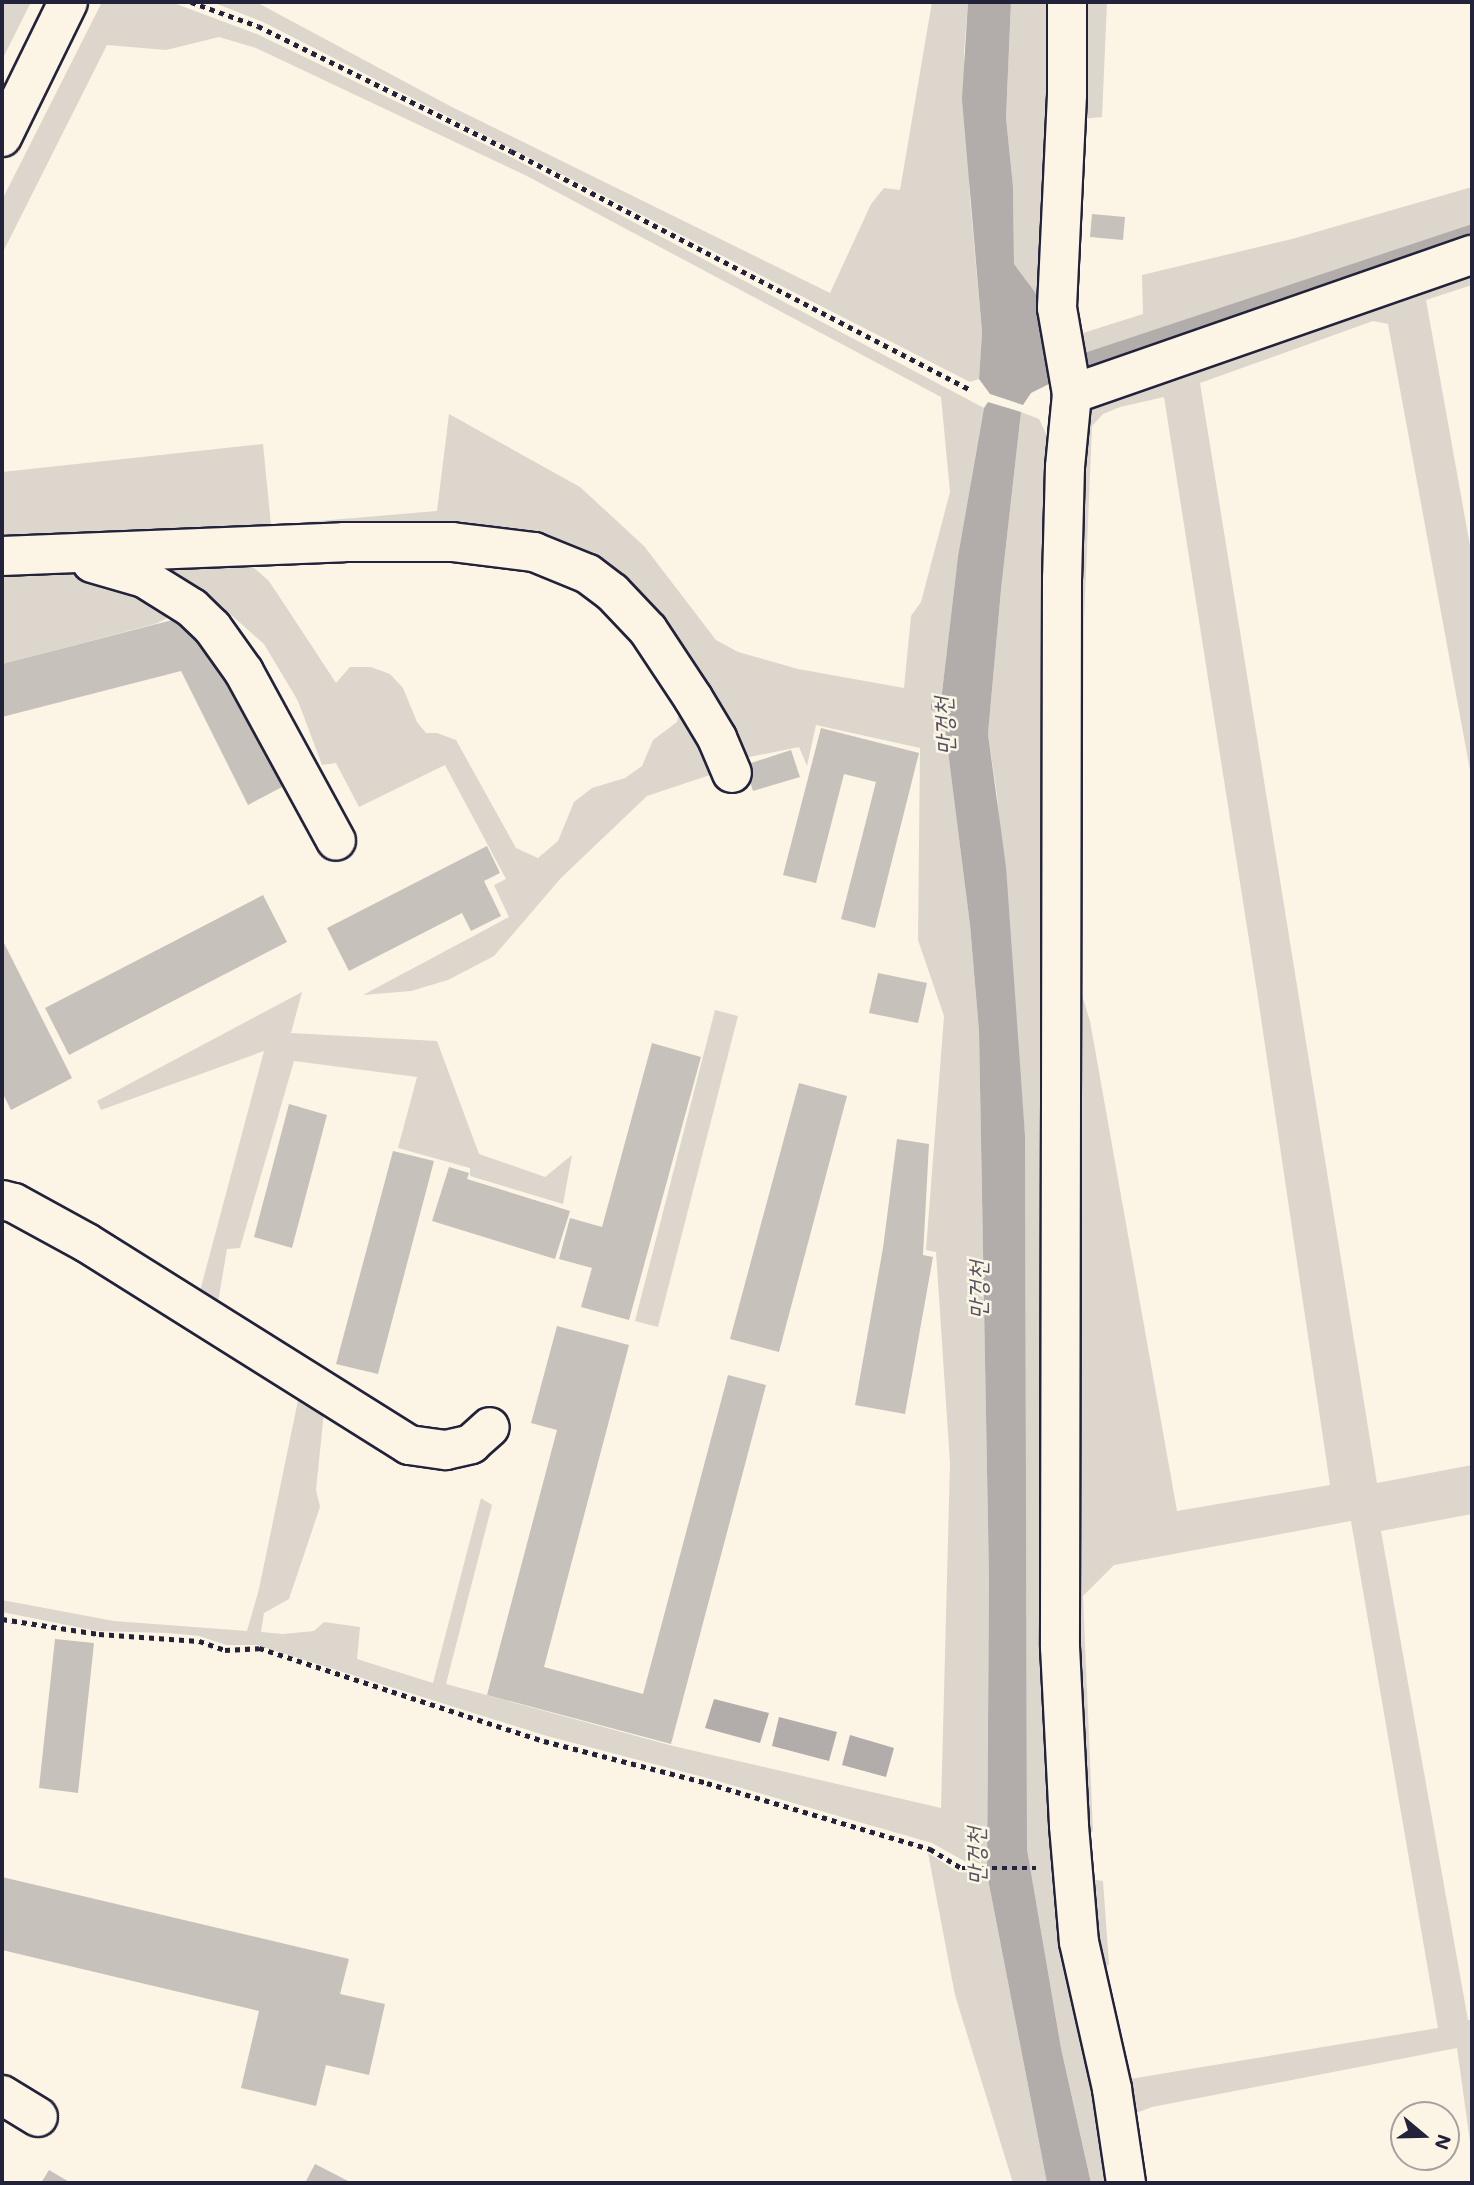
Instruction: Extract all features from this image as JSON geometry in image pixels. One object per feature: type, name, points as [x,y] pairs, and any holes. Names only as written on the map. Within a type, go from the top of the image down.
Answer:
[{"type":"street","points":[[2,137],[68,2]]},
{"type":"street","points":[[1067,2],[1067,96],[1056,309],[1072,394],[1065,467],[1062,578],[1060,1647],[1069,1826],[1079,1942],[1112,2089],[1126,2183]]},
{"type":"street","points":[[1072,394],[1472,255]]},
{"type":"street","points":[[2,556],[344,542],[452,542],[534,552],[588,574],[611,592],[648,630],[693,698],[732,773]]},
{"type":"street","points":[[57,554],[144,578],[192,608],[212,627],[244,672],[336,841]]},
{"type":"street","points":[[2,1200],[14,1203],[87,1243],[409,1445],[446,1450],[471,1444],[490,1427]]},
{"type":"street","points":[[2,2095],[38,2117]]},
{"type":"path","points":[[191,2],[258,26],[499,145],[969,389]]},
{"type":"path","points":[[2,1619],[99,1634],[198,1641],[225,1650],[259,1648],[544,1741],[930,1849],[962,1868],[1035,1868]]},
{"type":"shaded area","points":[[2,2],[31,2],[2,60]]},
{"type":"shaded area","points":[[102,2],[171,2],[257,34],[511,157],[984,408],[958,556],[941,701],[931,710],[943,712],[970,925],[979,1031],[989,1580],[987,1864],[966,1862],[932,1843],[707,1778],[547,1736],[257,1645],[226,1645],[199,1636],[168,1633],[97,1631],[2,1612],[2,1600],[114,1621],[247,1631],[259,1589],[301,1386],[325,1402],[316,1490],[320,1507],[289,1599],[264,1613],[261,1632],[283,1634],[314,1631],[324,1622],[360,1627],[357,1659],[433,1683],[481,1498],[492,1505],[446,1684],[673,1746],[941,1808],[950,1463],[936,1252],[926,1250],[944,1016],[918,940],[920,748],[816,725],[807,766],[799,747],[734,760],[583,553],[2,548],[2,472],[263,444],[271,525],[437,511],[449,414],[580,487],[644,546],[716,640],[738,652],[798,669],[904,688],[911,616],[921,602],[950,492],[941,397],[525,175],[256,48],[219,37],[166,50],[107,45],[2,254],[2,200]]},
{"type":"shaded area","points":[[212,2],[256,2],[450,106],[830,293],[871,204],[884,188],[900,190],[932,2],[968,2],[964,53],[970,199],[982,332],[979,379],[970,382],[263,22]]},
{"type":"shaded area","points":[[968,2],[1011,2],[1006,118],[1013,186],[1014,264],[1035,292],[1041,305],[1043,344],[1047,350],[1051,383],[1031,393],[1023,405],[990,394],[979,379],[982,332],[962,99]]},
{"type":"shaded area","points":[[1011,2],[1065,2],[1047,350],[1043,344],[1041,305],[1035,292],[1014,264],[1013,186],[1006,118]]},
{"type":"shaded area","points":[[1076,2],[1107,2],[1102,117],[1073,120]]},
{"type":"shaded area","points":[[1472,187],[1472,224],[1072,357],[1080,334],[1143,314],[1142,275],[1292,239]]},
{"type":"shaded area","points":[[1472,224],[1472,236],[1076,377],[1072,357]]},
{"type":"shaded area","points":[[1472,268],[1472,285],[1426,300],[1472,557],[1472,781],[1388,324],[1373,321],[1200,383],[1377,1483],[1472,1465],[1472,1514],[1381,1531],[1468,2020],[1472,2020],[1472,2156],[1457,2048],[1152,2107],[1131,2115],[1138,2125],[1147,2183],[1134,2183],[1124,2080],[1438,2028],[1351,1521],[1114,1565],[1083,1596],[1093,1831],[1081,1840],[1069,1025],[1085,414],[1098,401]],"holes":[[[1164,397],[1257,991],[1330,1485],[1177,1511],[1090,1021],[1081,992],[1084,620],[1092,426],[1103,414],[1120,407]]]},
{"type":"shaded area","points":[[988,402],[1021,412],[988,734],[1006,867],[1025,1135],[1027,1849],[1061,2048],[1091,2183],[1047,2183],[987,1874],[989,1580],[979,1031],[970,925],[943,712],[931,710],[931,704],[941,701],[958,556],[984,408]]},
{"type":"shaded area","points":[[1021,412],[1039,419],[1051,444],[1057,1534],[1120,2183],[1091,2183],[1061,2048],[1027,1849],[1025,1135],[997,795],[988,734]]},
{"type":"shaded area","points":[[238,554],[269,581],[336,683],[350,667],[371,667],[390,674],[403,688],[417,722],[426,733],[437,733],[456,740],[516,848],[538,858],[558,841],[574,802],[592,788],[625,778],[642,766],[653,740],[677,722],[680,706],[719,772],[647,796],[561,878],[494,956],[448,980],[411,991],[363,995],[509,917],[494,885],[506,879],[445,765],[359,807],[336,763],[322,765],[298,701],[264,644],[212,598],[163,568]]},
{"type":"shaded area","points":[[82,564],[172,616],[155,624],[2,664],[2,565]]},
{"type":"shaded area","points":[[302,992],[291,1033],[437,1041],[479,1154],[545,1177],[572,1155],[563,1204],[470,1176],[470,1168],[398,1148],[417,1077],[294,1061],[240,1248],[227,1249],[218,1302],[200,1291],[264,1051],[101,1110],[97,1101]]},
{"type":"shaded area","points":[[715,1010],[738,1016],[658,1327],[635,1321]]},
{"type":"shaded area","points":[[714,1699],[769,1713],[760,1743],[705,1728]]},
{"type":"shaded area","points":[[779,1717],[837,1732],[829,1761],[772,1746]]},
{"type":"shaded area","points":[[850,1735],[894,1748],[886,1777],[842,1765]]},
{"type":"shaded area","points":[[928,1853],[958,1872],[987,1874],[1047,2183],[1013,2183],[955,1995]]},
{"type":"shaded area","points":[[1083,1878],[1103,1881],[1109,1964],[1098,1977]]},
{"type":"building","points":[[1092,214],[1125,217],[1123,240],[1090,237]]},
{"type":"building","points":[[180,618],[202,626],[284,786],[248,805],[181,671],[2,717],[2,664]]},
{"type":"building","points":[[821,728],[919,753],[875,928],[841,919],[876,782],[844,774],[816,883],[783,875]]},
{"type":"building","points":[[791,750],[800,777],[753,791],[745,765]]},
{"type":"building","points":[[487,846],[500,873],[484,881],[501,916],[471,931],[462,913],[349,971],[327,928]]},
{"type":"building","points":[[263,895],[287,942],[69,1055],[45,1008]]},
{"type":"building","points":[[2,939],[72,1078],[11,1110],[2,1092]]},
{"type":"building","points":[[878,973],[927,983],[918,1023],[869,1013]]},
{"type":"building","points":[[652,1043],[701,1057],[629,1320],[581,1307],[592,1268],[559,1259],[570,1218],[602,1227]]},
{"type":"building","points":[[799,1083],[847,1096],[779,1352],[730,1339]]},
{"type":"building","points":[[289,1104],[327,1115],[292,1248],[254,1237]]},
{"type":"building","points":[[897,1139],[929,1144],[923,1255],[933,1257],[905,1414],[855,1405],[883,1248]]},
{"type":"building","points":[[393,1151],[434,1161],[378,1374],[336,1364]]},
{"type":"building","points":[[449,1167],[469,1173],[467,1179],[570,1211],[555,1259],[432,1221]]},
{"type":"building","points":[[557,1326],[629,1345],[544,1667],[643,1694],[728,1375],[766,1385],[671,1744],[487,1695],[557,1430],[531,1423]]},
{"type":"building","points":[[55,1639],[94,1643],[78,1793],[39,1788]]},
{"type":"building","points":[[2,1877],[349,1959],[340,1994],[385,2004],[369,2075],[326,2065],[316,2106],[241,2088],[259,2011],[2,1950]]},
{"type":"building","points":[[315,2164],[352,2183],[305,2183]]},
{"type":"building","points":[[49,2170],[71,2183],[41,2183]]},
{"type":"water label","name":"만겅천","points":[[943,726]]},
{"type":"water label","name":"만겅천","points":[[977,1290]]},
{"type":"water label","name":"만겅천","points":[[975,1856]]}]
